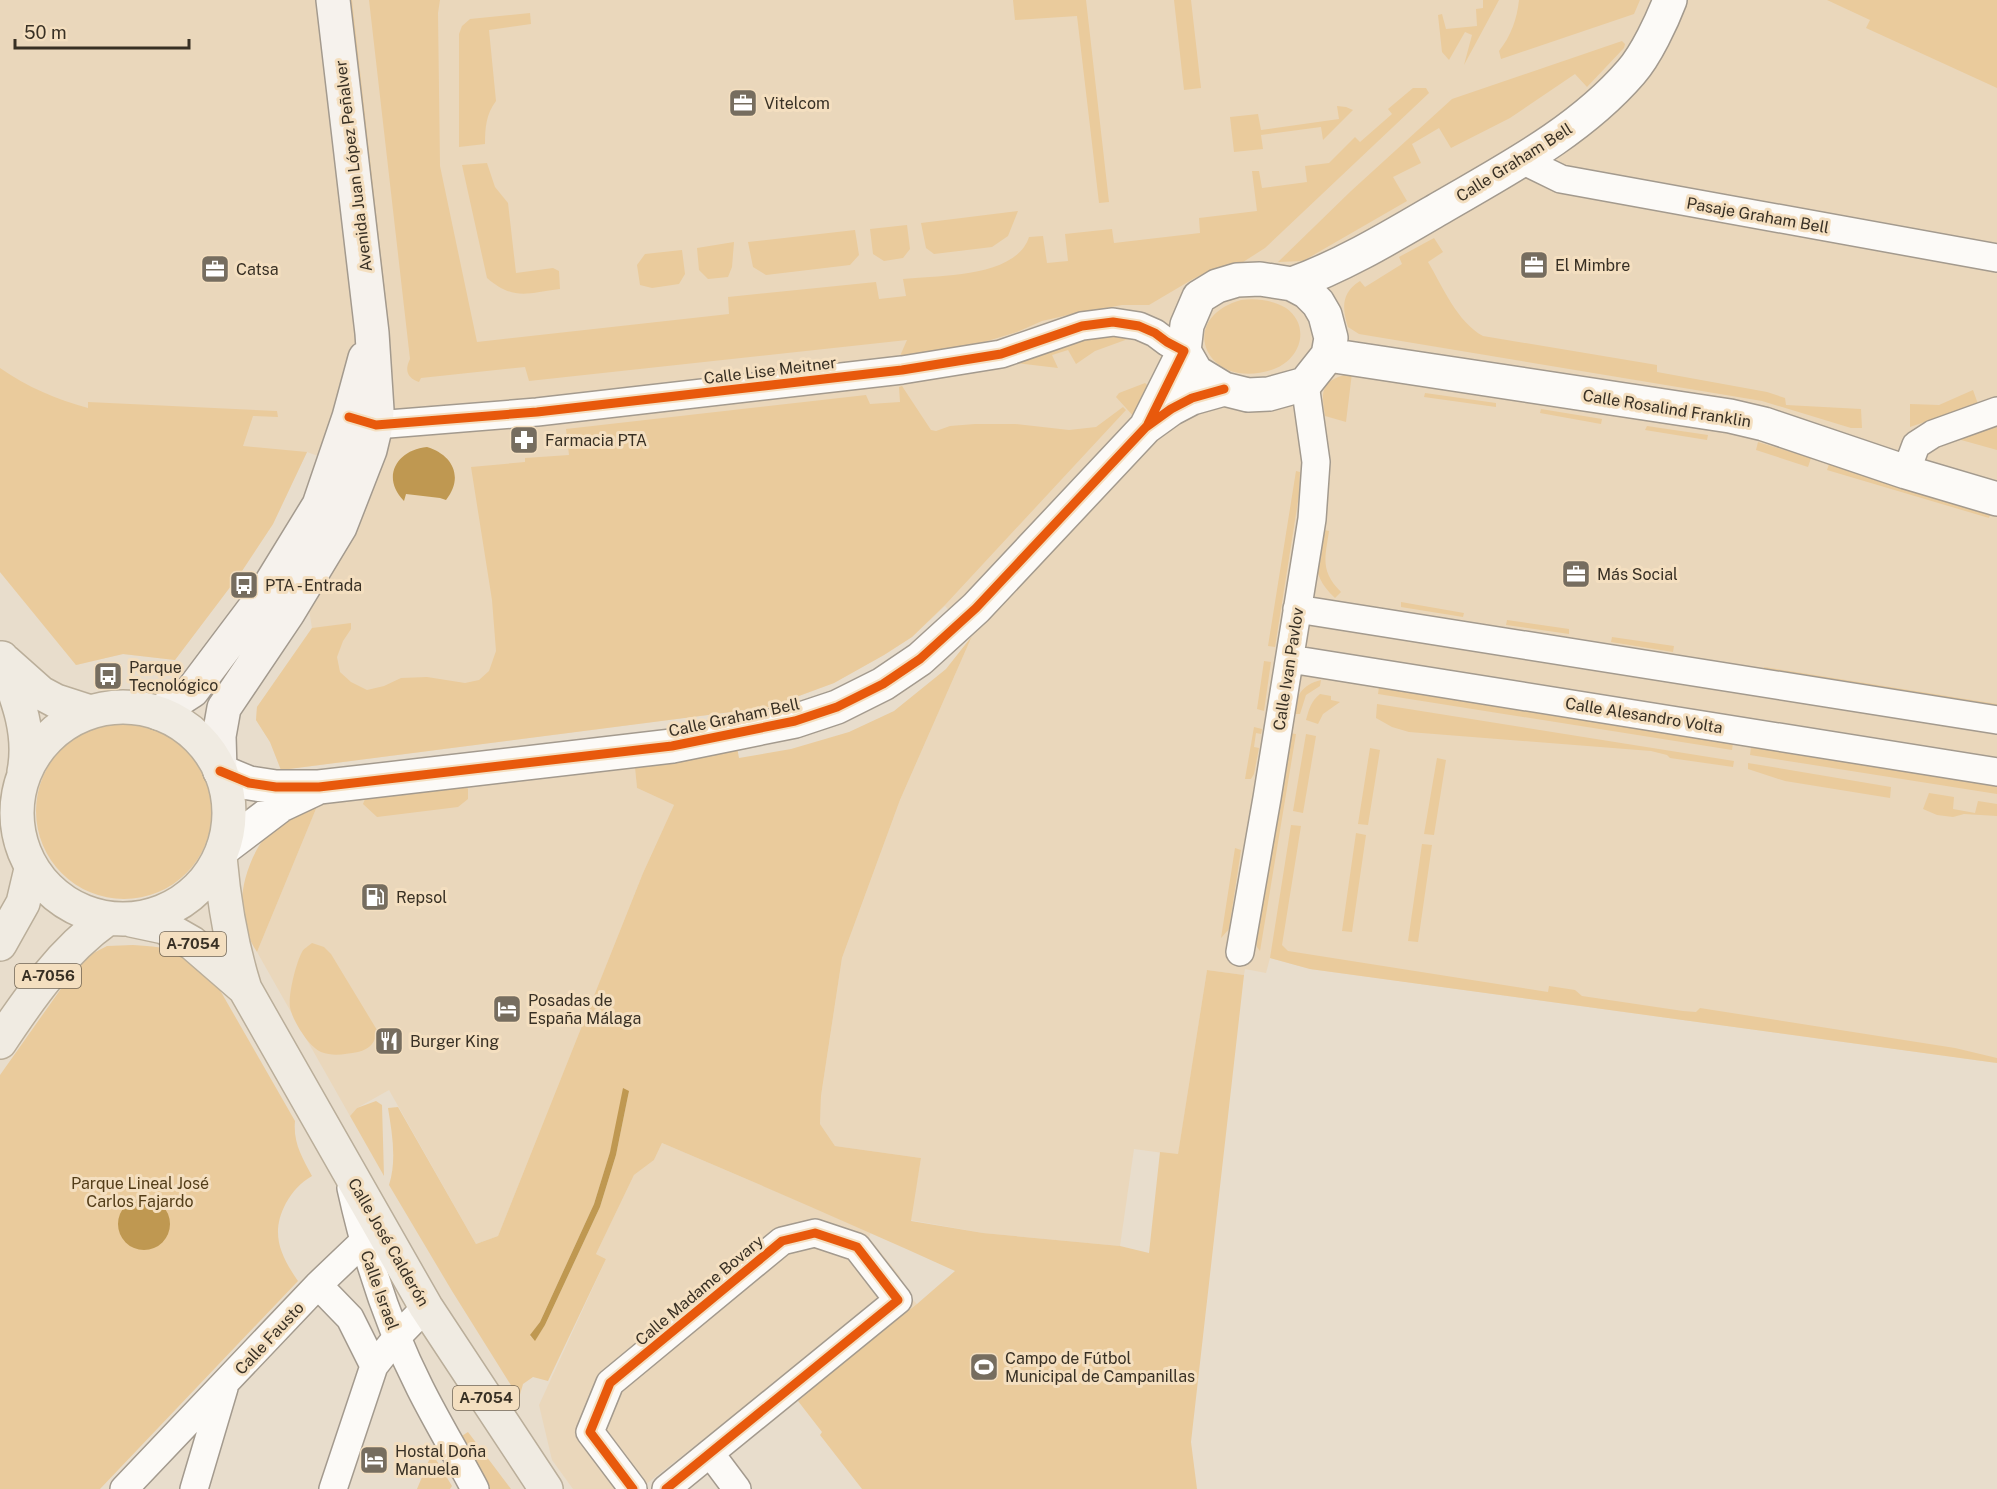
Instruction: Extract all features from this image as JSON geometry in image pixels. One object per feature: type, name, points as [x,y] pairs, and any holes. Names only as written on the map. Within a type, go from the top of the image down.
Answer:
[{"type":"main road","name":"Avenida Juan López Peñalver","points":[[158,713],[192,691],[262,598],[319,505],[362,421],[377,410],[372,333],[333,0]]},
{"type":"main road","name":"Avenida Juan López Peñalver","points":[[220,771],[219,736],[224,708],[288,613],[340,527],[370,450],[362,421]]},
{"type":"main road","name":"A-7054","points":[[1,657],[41,693],[56,701],[90,712]]},
{"type":"main road","name":"A-7054","points":[[1,657],[21,709],[27,739],[27,757],[15,810],[19,841],[31,869],[51,892],[77,910],[118,919],[158,914],[184,901],[205,881],[222,853],[229,823],[228,796],[220,771],[210,752],[195,735],[178,722],[158,713],[124,707],[90,712],[55,730],[37,749],[24,772]]},
{"type":"main road","name":"Calle José Calderón","points":[[222,853],[223,895],[229,932],[245,988],[426,1307],[546,1489]]},
{"type":"main road","points":[[0,944],[23,903],[31,869]]},
{"type":"main road","name":"Calle José Calderón","points":[[118,919],[164,927],[192,943],[245,988]]},
{"type":"main road","name":"A-7056","points":[[0,1042],[36,989],[92,930],[118,919]]},
{"type":"street","name":"Calle Graham Bell","points":[[1292,284],[1316,276],[1379,244],[1522,160],[1581,120],[1632,71],[1663,19],[1670,0]]},
{"type":"street","name":"Pasaje Graham Bell","points":[[1522,160],[1561,179],[1997,258]]},
{"type":"street","name":"Calle Graham Bell","points":[[1325,315],[1334,289],[1349,271],[1379,244]]},
{"type":"street","points":[[1260,279],[1292,284],[1306,292],[1318,303],[1325,315],[1331,338],[1328,355],[1318,370],[1305,384],[1269,394],[1248,395],[1224,389],[1196,372],[1184,351],[1187,325],[1199,297],[1217,286],[1237,280],[1260,279]]},
{"type":"street","name":"Calle Lise Meitner","points":[[362,421],[537,412],[902,370],[1001,354],[1082,326],[1113,322],[1139,326],[1184,351]]},
{"type":"street","name":"Calle Graham Bell","points":[[1146,427],[1184,351]]},
{"type":"street","name":"Calle Rosalind Franklin","points":[[1328,355],[1730,416],[1764,424],[1906,472],[1997,499]]},
{"type":"street","name":"Calle Ivan Pavlov","points":[[1240,952],[1312,519],[1316,462],[1305,384]]},
{"type":"street","name":"Calle Graham Bell","points":[[220,771],[249,783],[276,787],[319,787],[672,746],[795,722],[837,707],[883,684],[911,666],[952,630],[992,592],[1146,427],[1171,409],[1192,398],[1224,389]]},
{"type":"street","points":[[1906,472],[1916,445],[1933,434],[1997,411]]},
{"type":"street","points":[[1297,609],[1997,720]]},
{"type":"street","name":"Calle Alesandro Volta","points":[[1290,659],[1997,772]]},
{"type":"street","name":"Calle Graham Bell","points":[[222,853],[281,805],[319,787]]},
{"type":"street","points":[[347,1170],[363,1242]]},
{"type":"street","name":"Calle Madame Bovary","points":[[633,1489],[590,1432],[610,1383],[782,1241],[815,1233],[857,1247],[898,1300],[666,1489]]},
{"type":"street","name":"Calle Fausto","points":[[124,1489],[318,1285],[363,1242]]},
{"type":"street","name":"Calle Israel","points":[[363,1242],[397,1337],[419,1388],[475,1489]]},
{"type":"street","name":"Calle Israel","points":[[318,1285],[350,1318],[374,1366],[397,1337]]},
{"type":"street","points":[[397,1337],[426,1307]]},
{"type":"street","points":[[333,1489],[374,1366]]},
{"type":"street","points":[[194,1489],[225,1384]]},
{"type":"street","points":[[710,1454],[737,1489]]},
{"type":"shaded area","points":[[0,0],[1997,0],[1997,1063],[1310,969],[1270,958],[1266,973],[1245,969],[1244,975],[1207,970],[1178,1155],[1134,1149],[1120,1246],[983,1233],[910,1220],[921,1158],[835,1146],[820,1124],[821,1096],[842,958],[900,800],[972,636],[945,606],[912,637],[884,655],[834,683],[769,707],[281,770],[270,742],[256,720],[257,707],[312,628],[309,610],[375,477],[307,452],[273,524],[240,574],[175,660],[123,654],[76,665],[0,572]]},
{"type":"shaded area","points":[[427,447],[443,455],[453,468],[455,475],[451,491],[446,500],[406,494],[404,501],[394,483],[395,466],[407,453]]},
{"type":"shaded area","points":[[635,768],[637,788],[674,805],[643,873],[498,1236],[476,1244],[389,1090],[357,1108],[350,1116],[257,952],[318,804],[367,794],[464,782]]},
{"type":"shaded area","points":[[623,1088],[629,1091],[616,1155],[600,1207],[545,1325],[535,1341],[530,1335],[540,1322],[594,1204],[610,1152]]},
{"type":"shaded area","points":[[662,1143],[871,1232],[869,1238],[900,1276],[903,1290],[917,1304],[807,1388],[809,1392],[798,1401],[780,1379],[640,1489],[573,1489],[552,1460],[539,1405],[606,1259],[596,1254],[634,1175],[654,1160]]},
{"type":"shaded area","points":[[144,1198],[154,1200],[162,1206],[168,1214],[170,1224],[168,1234],[162,1242],[154,1248],[144,1250],[134,1248],[126,1242],[120,1234],[118,1224],[120,1214],[126,1206],[134,1200]]},
{"type":"green space","points":[[347,0],[352,0],[390,336],[391,367],[386,367]]},
{"type":"green space","points":[[369,0],[440,0],[438,13],[440,166],[477,342],[729,314],[728,297],[876,282],[879,299],[906,296],[903,279],[955,275],[993,267],[1009,260],[1021,250],[1029,237],[1043,236],[1047,263],[1068,261],[1065,234],[1112,229],[1114,243],[1200,233],[1199,218],[1257,211],[1252,171],[1259,171],[1262,188],[1307,182],[1305,166],[1329,163],[1355,137],[1360,142],[1392,114],[1388,109],[1413,88],[1426,88],[1429,93],[1265,248],[1240,264],[1214,269],[1193,279],[1149,305],[1122,305],[1068,315],[1042,321],[1017,332],[971,346],[904,358],[900,356],[907,340],[529,381],[525,367],[421,378],[419,382],[410,376],[407,370],[410,359]]},
{"type":"green space","points":[[1013,0],[1086,0],[1109,202],[1099,203],[1077,16],[1015,20]]},
{"type":"green space","points":[[1174,0],[1191,0],[1201,88],[1184,90]]},
{"type":"green space","points":[[1483,0],[1499,0],[1464,65],[1472,35],[1465,32],[1449,60],[1442,52],[1438,15],[1442,14],[1446,29],[1477,26],[1476,9],[1483,8]]},
{"type":"green space","points":[[1519,0],[1640,0],[1634,14],[1501,59],[1499,51],[1513,27]]},
{"type":"green space","points":[[1827,0],[1997,0],[1997,88],[1866,28],[1870,20]]},
{"type":"green space","points":[[530,13],[531,24],[489,30],[496,101],[487,121],[485,144],[459,147],[459,34],[462,26],[470,19]]},
{"type":"green space","points":[[1622,41],[1625,44],[1624,48],[1587,87],[1575,74],[1510,118],[1451,148],[1439,128],[1412,144],[1421,163],[1393,177],[1407,201],[1303,261],[1278,262],[1351,191],[1452,99]]},
{"type":"green space","points":[[1337,106],[1353,110],[1323,140],[1321,127],[1261,135],[1263,149],[1234,152],[1230,117],[1258,114],[1261,130],[1339,119]]},
{"type":"green space","points":[[487,163],[495,187],[508,203],[516,273],[553,268],[559,271],[560,289],[513,293],[487,278],[462,165]]},
{"type":"green space","points":[[1018,211],[1008,236],[992,247],[934,254],[926,248],[921,223]]},
{"type":"green space","points":[[907,225],[910,249],[903,258],[884,261],[873,254],[870,229]]},
{"type":"green space","points":[[855,230],[859,255],[850,265],[766,275],[753,267],[748,242]]},
{"type":"green space","points":[[1434,238],[1443,252],[1428,262],[1458,313],[1483,336],[1657,365],[1657,372],[1767,392],[1785,398],[1786,405],[1861,409],[1862,428],[1851,428],[1762,401],[1359,334],[1348,327],[1344,307],[1349,291],[1360,281],[1365,287],[1402,264],[1399,257]]},
{"type":"green space","points":[[734,242],[732,267],[728,277],[708,279],[699,270],[697,248]]},
{"type":"green space","points":[[682,250],[685,274],[679,284],[652,288],[640,285],[637,265],[645,254]]},
{"type":"green space","points":[[1241,300],[1270,301],[1281,305],[1294,315],[1300,333],[1300,342],[1291,358],[1274,369],[1251,374],[1231,371],[1216,363],[1207,351],[1204,337],[1208,322],[1220,309]]},
{"type":"green space","points":[[1083,332],[1139,335],[1095,351],[1076,364],[1068,350],[1052,355],[1058,368],[999,361]]},
{"type":"green space","points":[[0,368],[42,392],[88,408],[88,402],[277,411],[278,417],[253,416],[243,446],[307,452],[273,524],[240,574],[175,660],[123,654],[76,665],[0,572]]},
{"type":"green space","points":[[1352,373],[1346,422],[1325,416],[1323,398],[1326,386],[1335,379]]},
{"type":"green space","points":[[1145,383],[1151,388],[1135,418],[1116,397],[1119,393]]},
{"type":"green space","points":[[902,386],[931,430],[936,431],[950,426],[975,424],[1015,424],[1069,430],[1096,427],[1123,407],[1126,410],[945,605],[912,637],[834,683],[769,707],[281,770],[270,742],[256,720],[257,707],[312,628],[351,623],[351,629],[337,657],[340,672],[351,682],[367,690],[384,686],[401,678],[427,677],[465,683],[479,680],[489,671],[496,651],[492,600],[471,467],[525,462],[525,458],[569,455],[566,429],[866,395],[870,404],[900,402],[899,387]]},
{"type":"green space","points":[[1973,390],[1978,404],[1910,427],[1910,404],[1939,405]]},
{"type":"green space","points":[[1425,393],[1496,403],[1496,407],[1424,397]]},
{"type":"green space","points":[[1541,409],[1602,419],[1601,424],[1540,413]]},
{"type":"green space","points":[[1997,422],[1997,450],[1954,438]]},
{"type":"green space","points":[[1647,426],[1708,435],[1707,440],[1645,430]]},
{"type":"green space","points":[[1758,442],[1811,458],[1808,467],[1756,450]]},
{"type":"green space","points":[[1829,464],[1991,512],[1989,518],[1827,470]]},
{"type":"green space","points":[[1296,471],[1300,472],[1299,495],[1275,647],[1268,646]]},
{"type":"green space","points":[[1320,529],[1329,531],[1327,571],[1341,592],[1335,598],[1318,574],[1316,558]]},
{"type":"green space","points":[[1401,602],[1464,613],[1463,617],[1401,607]]},
{"type":"green space","points":[[1507,620],[1569,629],[1569,634],[1506,625]]},
{"type":"green space","points":[[972,636],[900,800],[842,958],[821,1096],[820,1124],[835,1146],[921,1158],[911,1221],[983,1233],[1120,1246],[1149,1253],[1160,1152],[1178,1154],[1207,970],[1244,975],[1191,1442],[1197,1489],[862,1489],[820,1435],[822,1432],[798,1401],[809,1392],[807,1389],[917,1304],[955,1271],[662,1143],[654,1160],[634,1175],[596,1254],[606,1259],[548,1381],[533,1377],[523,1384],[519,1398],[389,1185],[393,1156],[388,1108],[398,1107],[476,1244],[498,1236],[643,873],[674,805],[637,788],[635,768],[565,774],[737,747],[739,758],[791,749],[849,732],[894,711],[946,669]],"holes":[[[629,1091],[616,1155],[600,1207],[545,1325],[535,1340],[530,1336],[540,1322],[594,1204]]]},
{"type":"green space","points":[[1612,637],[1674,646],[1673,652],[1611,642]]},
{"type":"green space","points":[[1264,661],[1271,662],[1264,711],[1257,709]]},
{"type":"green space","points":[[1764,667],[1997,704],[1997,712],[1763,673]]},
{"type":"green space","points":[[1321,680],[1320,686],[1306,695],[1300,714],[1293,714],[1301,692],[1309,685]]},
{"type":"green space","points":[[1379,687],[1733,743],[1732,750],[1378,694]]},
{"type":"green space","points":[[1320,694],[1331,696],[1331,700],[1340,702],[1323,714],[1318,724],[1306,720],[1312,702]]},
{"type":"green space","points":[[1377,704],[1734,761],[1733,767],[1670,758],[1651,751],[1409,732],[1392,727],[1376,718]]},
{"type":"green space","points":[[124,723],[158,730],[173,738],[186,749],[197,762],[205,777],[212,811],[205,845],[197,860],[186,873],[173,884],[158,892],[124,899],[90,892],[75,884],[62,873],[51,860],[43,845],[36,811],[43,777],[51,762],[62,749],[75,738],[90,730]]},
{"type":"green space","points":[[1254,727],[1262,729],[1261,734],[1256,733],[1254,747],[1259,748],[1254,774],[1251,779],[1245,779]]},
{"type":"green space","points":[[1288,733],[1296,734],[1260,951],[1255,936]]},
{"type":"green space","points":[[1306,734],[1316,736],[1303,813],[1293,811]]},
{"type":"green space","points":[[1751,747],[1997,786],[1997,794],[1750,755]]},
{"type":"green space","points":[[1370,748],[1380,750],[1368,825],[1358,824]]},
{"type":"green space","points":[[1437,758],[1446,760],[1434,835],[1424,834]]},
{"type":"green space","points":[[1748,763],[1891,787],[1890,798],[1785,781],[1748,769]]},
{"type":"green space","points":[[464,782],[468,789],[468,799],[458,807],[377,817],[363,804],[367,794]]},
{"type":"green space","points":[[1929,793],[1954,797],[1953,809],[1975,813],[1978,801],[1997,804],[1997,816],[1937,815],[1923,809]]},
{"type":"green space","points":[[318,804],[257,952],[245,927],[242,906],[245,879],[255,853],[262,841],[280,822]]},
{"type":"green space","points":[[1291,825],[1301,826],[1282,945],[1288,951],[1548,992],[1549,986],[1575,990],[1582,996],[1683,1011],[1696,1012],[1700,1008],[1955,1048],[1997,1058],[1997,1063],[1310,969],[1270,958]]},
{"type":"green space","points":[[1356,833],[1366,835],[1352,932],[1342,931]]},
{"type":"green space","points":[[1422,844],[1432,845],[1418,942],[1408,941]]},
{"type":"green space","points":[[1235,848],[1241,850],[1229,929],[1221,938]]},
{"type":"green space","points":[[312,943],[324,947],[331,954],[377,1030],[374,1041],[366,1049],[340,1055],[321,1052],[306,1039],[294,1019],[290,1007],[293,979],[302,952]]},
{"type":"green space","name":"Parque Lineal José Carlos Fajardo","points":[[107,946],[158,947],[177,952],[186,956],[213,978],[295,1121],[297,1143],[312,1176],[297,1188],[286,1203],[281,1214],[278,1234],[282,1253],[298,1281],[100,1489],[0,1489],[0,1075],[82,959]]},
{"type":"green space","points":[[376,1101],[382,1105],[384,1176],[350,1116],[357,1108]]},
{"type":"green space","points":[[468,1432],[511,1489],[485,1489],[457,1439]]},
{"type":"green space","points":[[432,1453],[452,1486],[450,1489],[417,1489]]},
{"type":"cycle path","points":[[349,417],[376,425],[537,412],[902,370],[1001,354],[1082,326],[1113,322],[1139,326],[1184,351],[1148,424]]},
{"type":"cycle path","points":[[220,771],[249,783],[276,787],[319,787],[672,746],[795,721],[837,707],[883,684],[920,659],[976,608],[1146,427],[1171,409],[1192,398],[1224,389]]},
{"type":"cycle path","points":[[633,1489],[590,1432],[610,1383],[782,1241],[815,1233],[857,1247],[898,1300],[666,1489]]},
{"type":"place","name":"Vitelcom","points":[[743,103]]},
{"type":"place","name":"El Mimbre","points":[[1534,265]]},
{"type":"place","name":"Catsa","points":[[215,269]]},
{"type":"place","name":"Farmacia PTA","points":[[524,440]]},
{"type":"place","name":"Más Social","points":[[1576,574]]},
{"type":"place","name":"PTA - Entrada","points":[[244,585]]},
{"type":"place","name":"Parque Tecnológico","points":[[108,676]]},
{"type":"place","name":"Repsol","points":[[375,897]]},
{"type":"place","name":"Posadas de España Málaga","points":[[507,1009]]},
{"type":"place","name":"Burger King","points":[[389,1041]]},
{"type":"place","name":"Campo de Fútbol Municipal de Campanillas","points":[[984,1367]]},
{"type":"place","name":"Hostal Doña Manuela","points":[[374,1460]]}]
